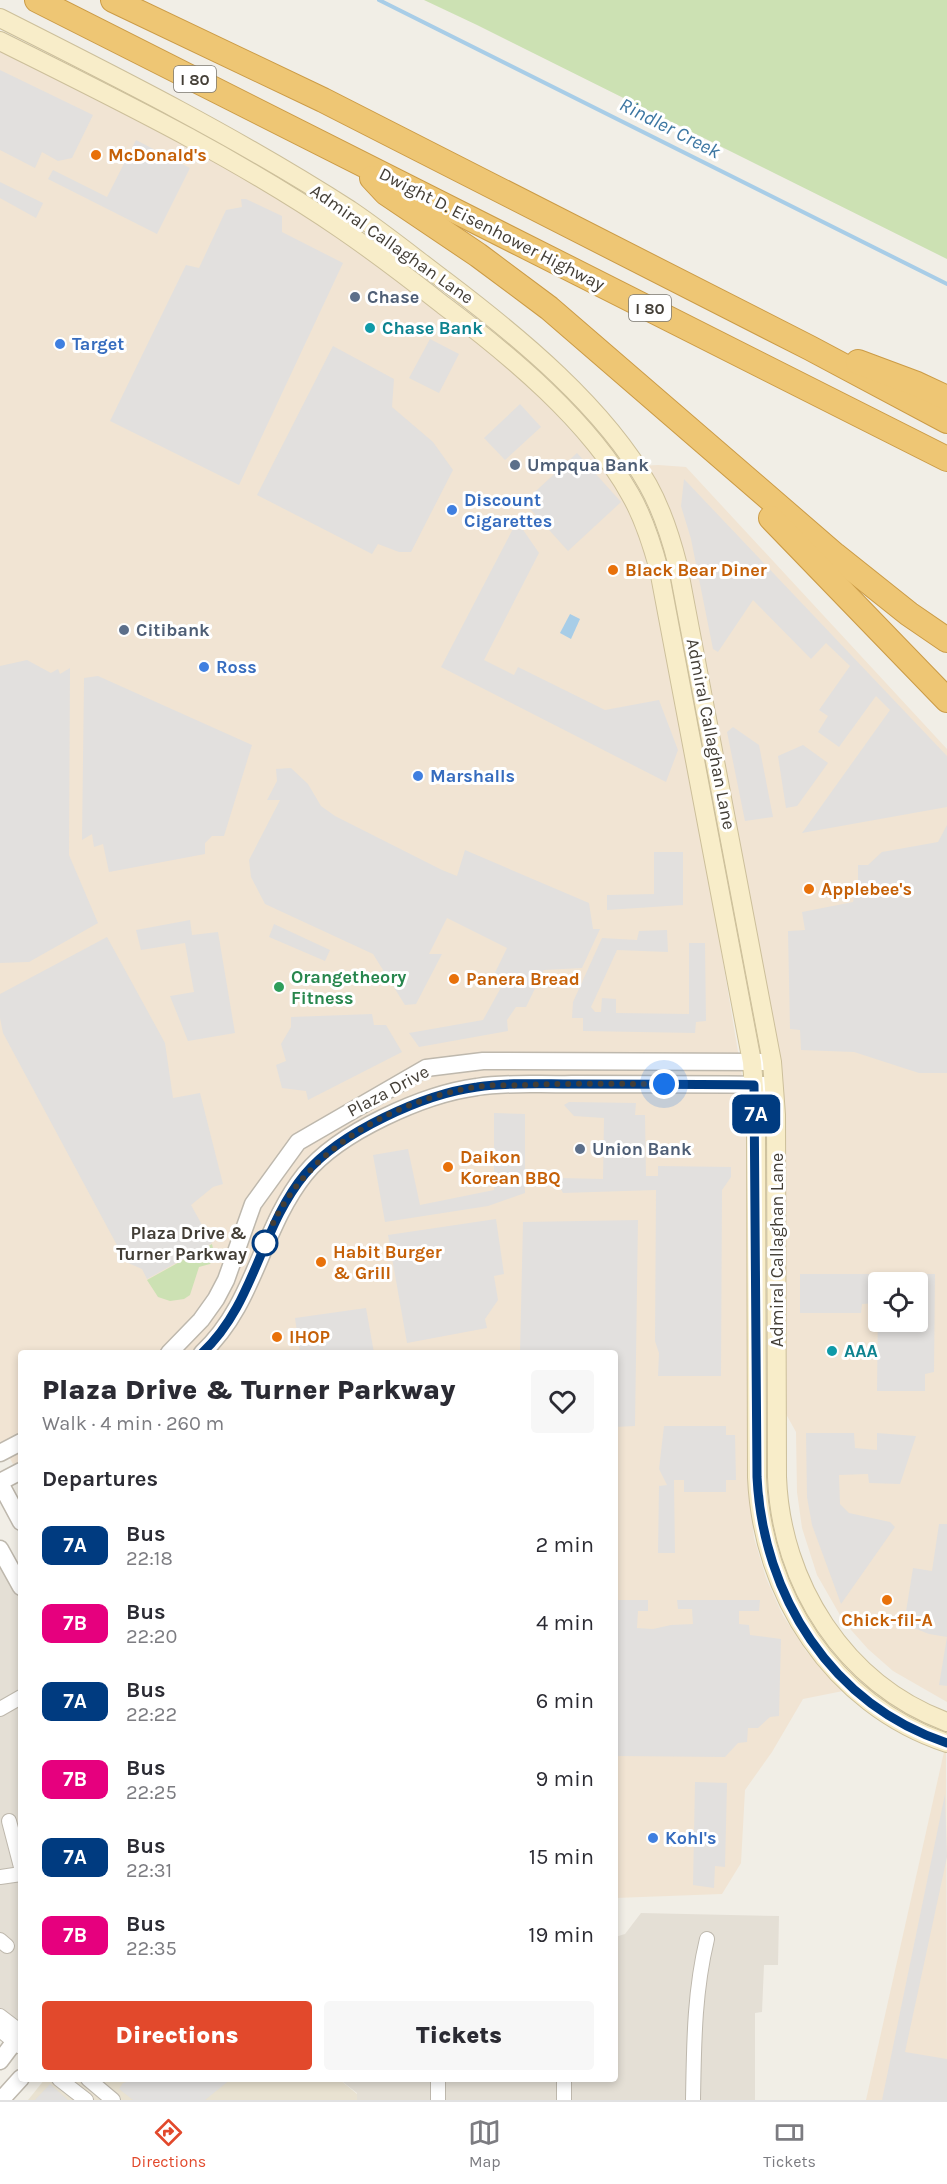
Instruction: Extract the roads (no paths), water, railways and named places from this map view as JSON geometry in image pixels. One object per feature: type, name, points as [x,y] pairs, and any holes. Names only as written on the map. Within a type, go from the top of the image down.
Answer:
[{"type":"highway","name":"Dwight D. Eisenhower Highway","points":[[37,0],[947,459]]},
{"type":"highway","name":"Dwight D. Eisenhower Highway","points":[[113,0],[323,100],[810,348],[947,421]]},
{"type":"highway","points":[[352,158],[386,193],[485,260],[549,308],[835,555],[909,614],[947,640]]},
{"type":"highway","points":[[810,348],[880,369],[947,398]]},
{"type":"highway","points":[[672,415],[947,700]]},
{"type":"main road","name":"Admiral Callaghan Lane","points":[[0,18],[236,141],[373,227],[522,341],[560,377],[628,454],[657,503],[678,566],[772,1062],[777,1476],[780,1513],[788,1549],[814,1608],[830,1633],[855,1662],[897,1696],[947,1722]]},
{"type":"main road","name":"Admiral Callaghan Lane","points":[[0,41],[233,163],[354,238],[508,356],[569,416],[611,466],[639,511],[659,570],[752,1062],[757,1477],[761,1516],[769,1555],[782,1591],[802,1628],[841,1676],[886,1713],[920,1732],[947,1743]]},
{"type":"street","name":"Plaza Drive","points":[[172,1350],[201,1320],[216,1299],[226,1280],[253,1204],[298,1142],[426,1068],[483,1060],[772,1062]]},
{"type":"street","name":"Plaza Drive","points":[[205,1350],[229,1324],[254,1275],[277,1217],[306,1173],[331,1151],[376,1121],[430,1098],[477,1087],[774,1085]]},
{"type":"street","points":[[0,1453],[18,1444]]},
{"type":"street","points":[[18,1473],[0,1482],[18,1516]]},
{"type":"street","points":[[0,1549],[18,1582]]},
{"type":"street","points":[[0,1709],[18,1699]]},
{"type":"street","points":[[9,1821],[18,1856]]},
{"type":"street","points":[[0,1876],[18,1874]]},
{"type":"street","points":[[693,2100],[694,2013],[698,1978],[707,1939]]},
{"type":"street","points":[[0,2016],[18,2038]]},
{"type":"street","points":[[0,2030],[18,2039]]},
{"type":"street","points":[[0,2061],[18,2040]]},
{"type":"street","points":[[1,2100],[18,2081]]},
{"type":"street","points":[[64,2082],[86,2100]]},
{"type":"street","points":[[92,2082],[113,2100]]},
{"type":"street","points":[[438,2082],[438,2100]]},
{"type":"street","points":[[564,2082],[564,2100]]},
{"type":"water","points":[[570,614],[580,619],[571,639],[560,633]]},
{"type":"waterway","name":"Rindler Creek","points":[[379,0],[947,284]]},
{"type":"place","name":"McDonald's","points":[[96,155]]},
{"type":"place","name":"Chase","points":[[355,297]]},
{"type":"place","name":"Chase Bank","points":[[370,328]]},
{"type":"place","name":"Target","points":[[60,344]]},
{"type":"place","name":"Umpqua Bank","points":[[515,465]]},
{"type":"place","name":"Discount Cigarettes","points":[[452,510]]},
{"type":"place","name":"Black Bear Diner","points":[[613,570]]},
{"type":"place","name":"Citibank","points":[[124,630]]},
{"type":"place","name":"Ross","points":[[204,667]]},
{"type":"place","name":"Marshalls","points":[[418,776]]},
{"type":"place","name":"Applebee's","points":[[809,889]]},
{"type":"place","name":"Panera Bread","points":[[454,979]]},
{"type":"place","name":"Orangetheory Fitness","points":[[279,987]]},
{"type":"place","name":"Union Bank","points":[[580,1149]]},
{"type":"place","name":"Daikon Korean BBQ","points":[[448,1167]]},
{"type":"place","name":"Plaza Drive & Turner Parkway","points":[[265,1243]]},
{"type":"place","name":"Habit Burger & Grill","points":[[321,1262]]},
{"type":"place","name":"IHOP","points":[[277,1337]]},
{"type":"place","name":"AAA","points":[[832,1351]]},
{"type":"place","name":"Chick-fil-A","points":[[887,1600]]},
{"type":"place","name":"Kohl's","points":[[653,1838]]}]
